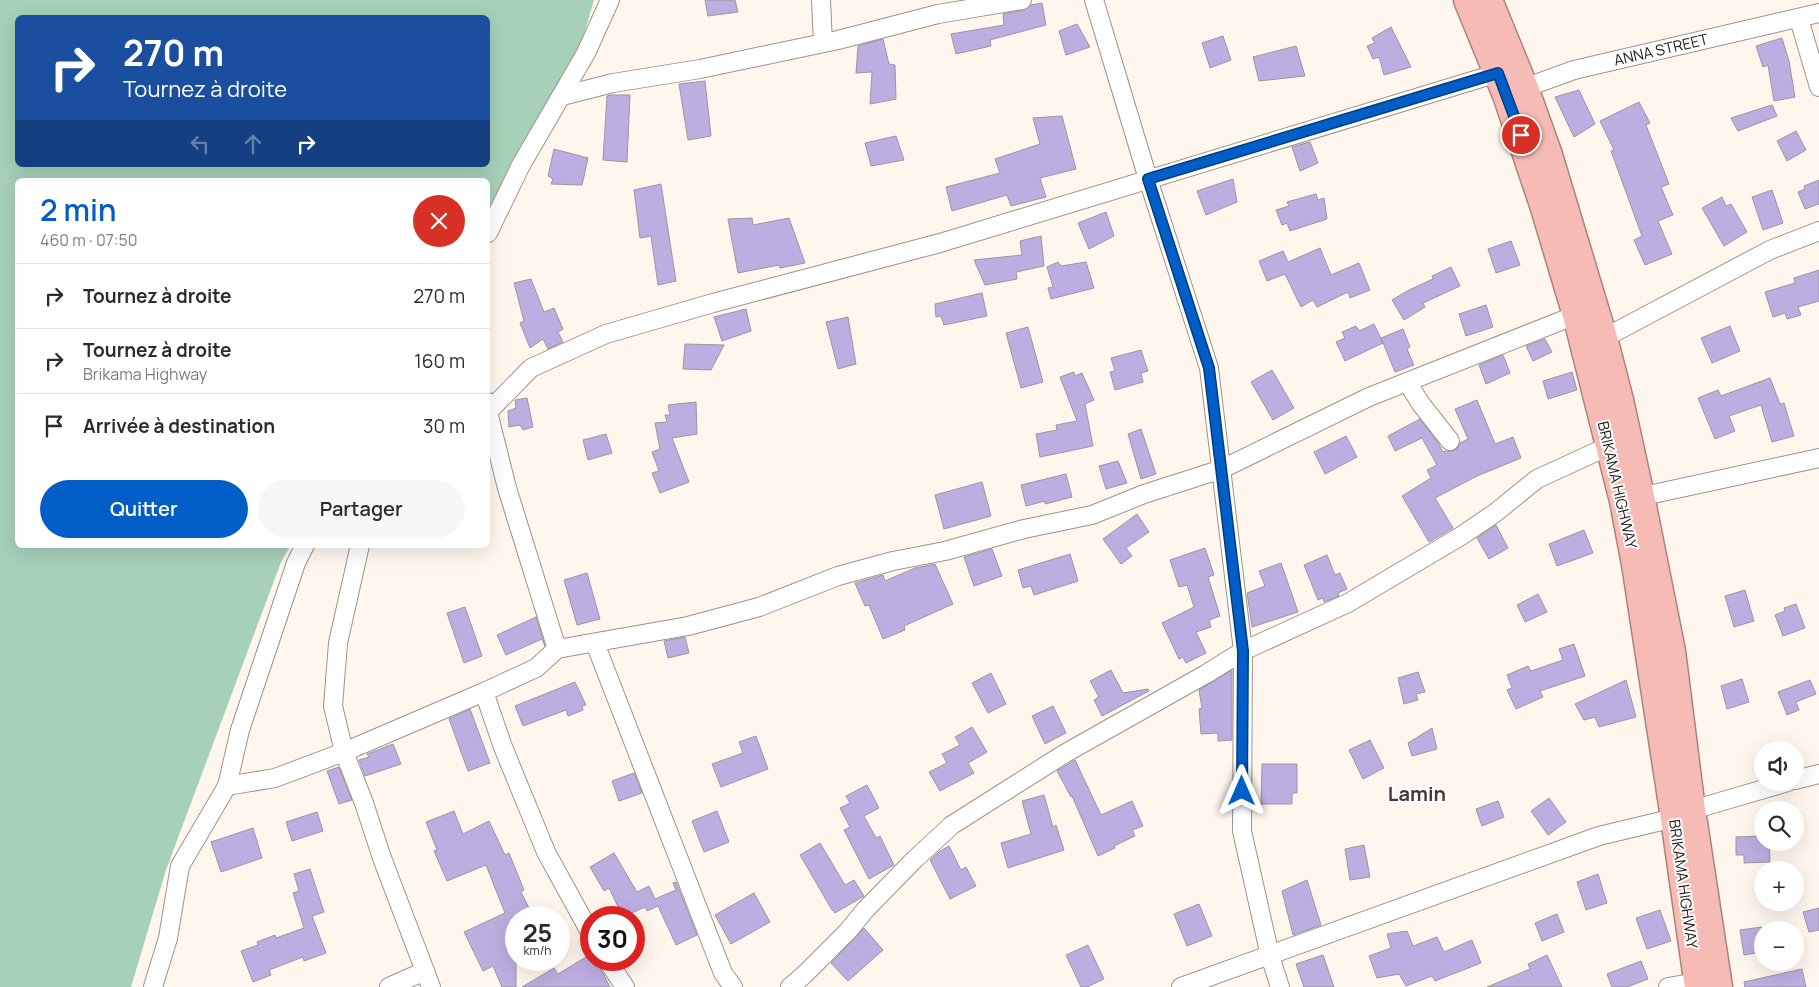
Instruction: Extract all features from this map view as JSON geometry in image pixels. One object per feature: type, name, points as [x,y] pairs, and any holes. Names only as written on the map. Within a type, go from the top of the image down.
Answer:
[{"type":"highway","name":"BRIKAMA HIGHWAY","points":[[1467,0],[1510,85],[1549,155],[1604,338],[1632,498],[1672,651],[1683,814],[1705,985]]},
{"type":"highway","name":"BRIKAMA HIGHWAY","points":[[1489,0],[1510,85],[1576,315],[1609,446],[1632,498]]},
{"type":"street","points":[[490,228],[521,166],[586,54],[610,0]]},
{"type":"street","points":[[821,0],[823,43]]},
{"type":"street","points":[[562,96],[613,84],[700,69],[823,43],[938,14],[1022,0]]},
{"type":"street","points":[[1094,0],[1148,179],[1209,368],[1243,651],[1242,831],[1270,956],[1280,987]]},
{"type":"street","name":"ANNA STREET","points":[[490,404],[531,368],[606,334],[714,303],[940,243],[1148,179],[1510,85],[1819,13]]},
{"type":"street","points":[[1799,19],[1819,87]]},
{"type":"street","points":[[1604,338],[1770,250],[1819,231]]},
{"type":"street","points":[[226,786],[275,778],[344,752],[536,668],[557,649],[688,626],[760,607],[838,576],[945,551],[1024,529],[1092,515],[1144,494],[1222,469],[1370,397],[1576,315]]},
{"type":"street","points":[[1407,382],[1421,404],[1450,441]]},
{"type":"street","points":[[490,415],[507,488],[557,649]]},
{"type":"street","points":[[790,987],[842,937],[908,866],[952,825],[1064,754],[1243,651],[1348,603],[1461,536],[1495,513],[1537,479],[1609,446]]},
{"type":"street","points":[[1632,498],[1819,458]]},
{"type":"street","points":[[153,987],[168,938],[180,866],[226,786],[240,730],[296,563],[304,548]]},
{"type":"street","points":[[359,548],[338,643],[333,706],[344,752],[428,979],[390,987]]},
{"type":"street","points":[[595,643],[723,973],[734,987]]},
{"type":"street","points":[[484,692],[503,747],[546,852],[580,914]]},
{"type":"street","points":[[1804,778],[1819,774]]},
{"type":"street","points":[[1181,987],[1599,836],[1683,814],[1758,791]]},
{"type":"street","points":[[614,971],[625,987]]},
{"type":"street","points":[[1668,987],[1705,985]]},
{"type":"green space","points":[[0,0],[594,0],[578,55],[490,206],[490,178],[15,178],[15,548],[289,548],[281,562],[166,870],[131,987],[0,987]]},
{"type":"building","points":[[705,0],[735,0],[738,12],[708,16]]},
{"type":"building","points":[[1042,3],[1046,25],[990,40],[991,46],[956,54],[951,34],[1004,25],[1003,14],[1024,10],[1031,5]]},
{"type":"building","points":[[1077,24],[1090,47],[1066,55],[1059,31]]},
{"type":"building","points":[[1391,27],[1411,67],[1384,75],[1379,57],[1373,59],[1367,46],[1375,43],[1372,38]]},
{"type":"building","points":[[1223,36],[1231,60],[1210,68],[1202,43]]},
{"type":"building","points":[[1782,38],[1789,61],[1795,97],[1774,101],[1768,65],[1763,67],[1756,46]]},
{"type":"building","points":[[883,39],[889,64],[895,65],[896,99],[870,104],[872,72],[856,73],[858,46]]},
{"type":"building","points":[[1296,46],[1305,76],[1259,81],[1253,57]]},
{"type":"building","points":[[705,81],[711,136],[688,140],[679,84]]},
{"type":"building","points":[[1579,90],[1595,124],[1574,137],[1555,97]]},
{"type":"building","points":[[630,95],[627,162],[603,160],[607,96]]},
{"type":"building","points":[[1639,102],[1650,123],[1646,125],[1669,184],[1661,187],[1673,215],[1658,221],[1672,254],[1645,265],[1634,240],[1642,236],[1611,151],[1614,150],[1600,121]]},
{"type":"building","points":[[1772,105],[1777,116],[1738,131],[1731,118]]},
{"type":"building","points":[[1062,116],[1076,169],[1040,178],[1046,197],[1011,206],[1007,195],[952,211],[946,187],[1000,173],[995,159],[1040,144],[1033,118]]},
{"type":"building","points":[[1796,131],[1806,150],[1787,161],[1777,141]]},
{"type":"building","points":[[896,136],[904,160],[871,166],[865,143]]},
{"type":"building","points":[[1310,142],[1318,163],[1300,171],[1292,147]]},
{"type":"building","points":[[554,149],[588,158],[582,185],[551,184],[553,179],[548,176]]},
{"type":"building","points":[[1233,179],[1237,202],[1206,215],[1197,191]]},
{"type":"building","points":[[1819,180],[1819,204],[1805,209],[1798,192],[1805,189],[1804,186]]},
{"type":"building","points":[[661,184],[676,281],[658,285],[651,236],[640,238],[634,190]]},
{"type":"building","points":[[1772,190],[1783,223],[1763,230],[1752,197]]},
{"type":"building","points":[[1316,194],[1318,200],[1324,198],[1327,219],[1290,231],[1287,223],[1282,225],[1276,210],[1289,206],[1287,202]]},
{"type":"building","points":[[1722,197],[1726,206],[1731,204],[1747,232],[1724,246],[1702,208]]},
{"type":"building","points":[[1106,212],[1114,236],[1089,249],[1078,223]]},
{"type":"building","points":[[752,218],[753,225],[789,218],[805,263],[780,268],[779,265],[738,273],[728,219]]},
{"type":"building","points":[[1041,236],[1044,266],[1016,272],[1017,279],[985,285],[974,260],[1022,255],[1020,241]]},
{"type":"building","points":[[1511,241],[1520,265],[1496,273],[1488,249]]},
{"type":"building","points":[[1320,248],[1331,275],[1359,263],[1370,290],[1350,298],[1348,292],[1317,307],[1313,300],[1301,307],[1285,274],[1267,281],[1259,261],[1283,251],[1288,262]]},
{"type":"building","points":[[1058,262],[1061,266],[1086,262],[1094,288],[1051,299],[1048,288],[1053,287],[1047,267]]},
{"type":"building","points":[[1451,267],[1460,286],[1423,303],[1425,307],[1404,320],[1392,300],[1433,279],[1432,276]]},
{"type":"building","points":[[1819,270],[1819,301],[1798,307],[1801,315],[1787,319],[1785,313],[1773,317],[1765,292],[1795,283],[1794,278]]},
{"type":"building","points":[[531,279],[544,312],[554,308],[563,329],[558,332],[563,342],[548,349],[543,339],[530,348],[520,323],[524,321],[514,283]]},
{"type":"building","points":[[982,293],[987,316],[944,325],[941,316],[936,317],[935,304]]},
{"type":"building","points":[[1486,305],[1493,327],[1466,336],[1459,314]]},
{"type":"building","points":[[746,309],[751,331],[722,341],[714,317]]},
{"type":"building","points":[[848,317],[856,364],[838,369],[826,322]]},
{"type":"building","points":[[1374,324],[1383,343],[1345,361],[1336,342],[1345,338],[1342,332],[1356,326],[1359,331]]},
{"type":"building","points":[[1730,326],[1740,351],[1712,363],[1701,338]]},
{"type":"building","points":[[1028,327],[1043,382],[1021,388],[1006,333]]},
{"type":"building","points":[[1403,329],[1410,347],[1407,349],[1414,365],[1395,372],[1381,338]]},
{"type":"building","points":[[1545,339],[1552,352],[1533,361],[1526,346]]},
{"type":"building","points":[[685,344],[724,345],[711,370],[683,369]]},
{"type":"building","points":[[1141,350],[1148,371],[1141,373],[1143,382],[1115,390],[1110,372],[1115,371],[1111,358]]},
{"type":"building","points":[[1503,355],[1510,373],[1486,384],[1479,365]]},
{"type":"building","points":[[1272,370],[1294,408],[1273,420],[1251,382]]},
{"type":"building","points":[[1074,372],[1075,376],[1082,373],[1094,400],[1085,404],[1093,446],[1040,457],[1036,434],[1057,430],[1056,425],[1077,421],[1060,377]]},
{"type":"building","points":[[1572,372],[1577,390],[1548,399],[1543,381]]},
{"type":"building","points":[[1770,378],[1780,404],[1784,403],[1794,436],[1772,442],[1761,405],[1729,416],[1735,431],[1715,439],[1698,398],[1718,390],[1721,396]]},
{"type":"building","points":[[527,398],[533,427],[523,430],[520,425],[509,427],[508,411],[516,408],[515,400]]},
{"type":"building","points":[[1477,400],[1495,444],[1513,437],[1521,458],[1477,476],[1435,498],[1453,528],[1429,542],[1402,496],[1431,478],[1427,470],[1437,465],[1422,438],[1395,451],[1388,436],[1420,419],[1443,452],[1457,449],[1460,443],[1468,439],[1455,409]]},
{"type":"building","points":[[696,402],[697,434],[672,438],[689,482],[660,493],[652,473],[659,471],[652,452],[660,449],[655,423],[667,422],[665,415],[670,415],[668,405]]},
{"type":"building","points":[[1141,429],[1156,474],[1141,479],[1128,434]]},
{"type":"building","points":[[606,434],[612,453],[588,460],[583,440]]},
{"type":"building","points":[[1346,436],[1357,457],[1325,474],[1314,452]]},
{"type":"building","points":[[1118,461],[1127,483],[1106,489],[1099,466]]},
{"type":"building","points":[[1066,474],[1072,497],[1045,504],[1045,501],[1026,506],[1021,485]]},
{"type":"building","points":[[982,482],[991,516],[944,529],[935,495]]},
{"type":"building","points":[[1137,514],[1149,532],[1126,548],[1132,556],[1121,564],[1103,539]]},
{"type":"building","points":[[1496,525],[1508,548],[1489,559],[1477,538]]},
{"type":"building","points":[[1584,530],[1593,553],[1557,566],[1549,544]]},
{"type":"building","points":[[1205,548],[1214,575],[1208,577],[1220,616],[1209,620],[1211,627],[1196,632],[1206,653],[1186,663],[1183,657],[1179,659],[1162,623],[1194,607],[1187,585],[1179,587],[1170,560]]},
{"type":"building","points":[[992,549],[1002,576],[974,586],[964,557]]},
{"type":"building","points":[[1070,554],[1078,581],[1034,595],[1031,586],[1023,588],[1018,570]]},
{"type":"building","points":[[1327,555],[1335,575],[1340,573],[1347,589],[1338,593],[1339,596],[1324,602],[1323,598],[1318,600],[1304,565]]},
{"type":"building","points":[[1281,563],[1298,612],[1252,627],[1247,593],[1265,586],[1259,571]]},
{"type":"building","points":[[935,564],[953,604],[904,626],[905,630],[883,639],[869,605],[865,606],[855,583],[883,575],[885,581],[915,568]]},
{"type":"building","points":[[587,573],[600,619],[577,625],[564,580]]},
{"type":"building","points":[[1745,590],[1754,621],[1734,627],[1725,596]]},
{"type":"building","points":[[1538,594],[1547,612],[1525,622],[1517,605]]},
{"type":"building","points":[[1796,604],[1805,628],[1783,636],[1775,615],[1785,611],[1784,608]]},
{"type":"building","points":[[465,607],[482,656],[464,663],[447,613]]},
{"type":"building","points":[[536,617],[545,646],[542,639],[506,655],[497,635]]},
{"type":"building","points":[[685,637],[689,653],[668,658],[664,641]]},
{"type":"building","points":[[1574,644],[1585,676],[1540,691],[1543,697],[1516,709],[1507,690],[1512,688],[1507,675],[1528,666],[1531,671],[1563,660],[1559,649]]},
{"type":"building","points":[[1111,670],[1123,693],[1148,689],[1149,691],[1102,716],[1094,700],[1099,697],[1090,681]]},
{"type":"building","points":[[1232,670],[1232,740],[1218,741],[1218,733],[1201,734],[1199,709],[1202,708],[1199,690]]},
{"type":"building","points":[[1418,672],[1425,692],[1416,694],[1418,700],[1404,704],[1398,678]]},
{"type":"building","points":[[991,673],[1006,704],[988,713],[972,683]]},
{"type":"building","points":[[1742,679],[1749,702],[1727,709],[1721,686]]},
{"type":"building","points":[[1626,680],[1636,717],[1599,727],[1595,717],[1584,720],[1575,704]]},
{"type":"building","points":[[1810,680],[1816,694],[1796,702],[1799,710],[1787,715],[1778,692]]},
{"type":"building","points":[[575,682],[586,705],[582,706],[583,710],[568,716],[566,710],[523,726],[515,706]]},
{"type":"building","points":[[1053,706],[1066,733],[1045,744],[1032,716]]},
{"type":"building","points":[[470,709],[490,763],[468,771],[449,719]]},
{"type":"building","points":[[972,727],[987,752],[968,763],[974,773],[940,791],[929,772],[947,763],[942,754],[960,745],[955,737]]},
{"type":"building","points":[[1432,728],[1437,749],[1412,756],[1408,743]]},
{"type":"building","points":[[756,736],[768,769],[721,787],[712,764],[743,753],[739,742]]},
{"type":"building","points":[[1370,740],[1384,768],[1363,779],[1349,750]]},
{"type":"building","points":[[393,744],[401,764],[365,776],[359,760],[369,757],[367,754]]},
{"type":"building","points":[[1075,760],[1101,815],[1132,801],[1143,826],[1132,830],[1135,836],[1098,856],[1072,796],[1057,771]]},
{"type":"building","points":[[1262,764],[1297,764],[1297,793],[1292,793],[1292,804],[1261,804]]},
{"type":"building","points":[[339,767],[352,800],[339,804],[327,771]]},
{"type":"building","points":[[634,773],[642,793],[619,801],[612,781]]},
{"type":"building","points":[[867,785],[879,808],[864,816],[876,838],[880,836],[894,865],[869,879],[844,830],[850,827],[840,808],[850,803],[846,796]]},
{"type":"building","points":[[1044,795],[1053,827],[1056,825],[1064,850],[1008,868],[1001,843],[1031,834],[1022,801]]},
{"type":"building","points":[[1549,798],[1566,822],[1548,835],[1531,811]]},
{"type":"building","points":[[1498,801],[1504,817],[1482,826],[1476,809]]},
{"type":"building","points":[[454,811],[463,834],[489,821],[505,855],[509,853],[524,890],[521,892],[528,906],[505,906],[505,913],[486,865],[447,881],[434,851],[437,850],[426,822]]},
{"type":"building","points":[[717,811],[729,842],[704,852],[692,821]]},
{"type":"building","points":[[317,812],[323,831],[292,841],[286,822]]},
{"type":"building","points":[[253,828],[262,858],[221,872],[211,842]]},
{"type":"building","points":[[1754,836],[1754,851],[1769,851],[1770,861],[1744,863],[1744,855],[1736,855],[1736,837]]},
{"type":"building","points":[[820,843],[845,885],[854,880],[864,896],[835,913],[800,855]]},
{"type":"building","points":[[1364,845],[1370,877],[1350,880],[1345,849]]},
{"type":"building","points":[[949,846],[961,870],[966,867],[976,886],[950,899],[930,860]]},
{"type":"building","points":[[614,853],[637,892],[649,886],[655,899],[676,890],[673,883],[676,882],[697,935],[676,945],[658,906],[647,911],[645,906],[618,906],[609,888],[604,891],[590,867]]},
{"type":"building","points":[[310,869],[324,912],[312,916],[326,953],[304,961],[303,957],[269,970],[271,975],[253,982],[241,951],[258,945],[257,942],[275,935],[276,938],[304,928],[293,893],[299,891],[294,874]]},
{"type":"building","points":[[1598,874],[1607,903],[1586,910],[1577,882]]},
{"type":"building","points":[[1307,880],[1321,925],[1293,935],[1282,891]]},
{"type":"building","points":[[754,893],[770,922],[731,944],[715,915]]},
{"type":"building","points":[[1199,904],[1212,936],[1187,946],[1174,914]]},
{"type":"building","points":[[1819,908],[1819,930],[1809,932],[1803,912]]},
{"type":"building","points":[[1660,910],[1671,941],[1647,949],[1636,918]]},
{"type":"building","points":[[505,913],[505,971],[516,971],[516,987],[502,987],[493,966],[483,971],[464,932]]},
{"type":"building","points":[[1557,914],[1564,932],[1542,941],[1535,923]]},
{"type":"building","points":[[864,928],[883,950],[848,981],[831,963]]},
{"type":"building","points":[[1754,928],[1754,953],[1744,955],[1740,930]]},
{"type":"building","points":[[1407,931],[1413,946],[1437,937],[1444,952],[1472,940],[1481,963],[1435,981],[1432,976],[1406,986],[1399,974],[1377,978],[1369,956],[1391,948],[1387,934]]},
{"type":"building","points":[[1088,945],[1104,979],[1087,987],[1081,987],[1066,955]]},
{"type":"building","points":[[1323,955],[1334,987],[1304,987],[1296,964]]},
{"type":"building","points":[[1547,955],[1562,987],[1487,987],[1530,969],[1528,964]]},
{"type":"building","points":[[580,961],[580,971],[602,971],[610,987],[522,987],[549,971],[556,971],[558,974],[563,971],[570,971],[570,967]]},
{"type":"building","points":[[1641,961],[1648,979],[1627,987],[1612,987],[1607,974]]},
{"type":"building","points":[[1793,971],[1802,971],[1806,987],[1745,987],[1744,982]]},
{"type":"district","name":"Lamin","points":[[1417,794]]},
{"type":"route","points":[[1242,791],[1243,651],[1209,368],[1148,179],[1498,73],[1521,135]]}]
